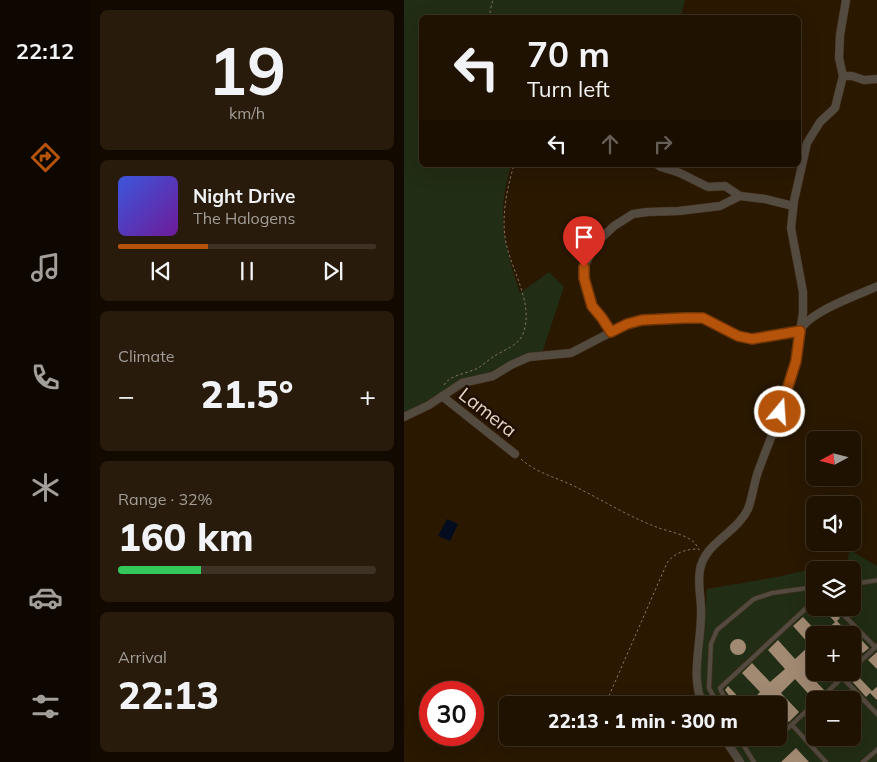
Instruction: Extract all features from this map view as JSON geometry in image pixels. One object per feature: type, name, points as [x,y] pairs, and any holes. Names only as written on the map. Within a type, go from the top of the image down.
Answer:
[{"type":"street","points":[[699,696],[700,570],[707,553],[738,524],[748,509],[758,471],[780,412],[796,361],[803,313],[803,292],[790,228],[807,143],[820,122],[835,108],[842,76],[839,58],[840,35],[846,0]]},
{"type":"street","points":[[842,76],[852,76],[864,80],[877,79]]},
{"type":"street","points":[[661,167],[680,173],[708,187],[725,186],[740,196],[794,206]]},
{"type":"street","points":[[611,332],[592,306],[584,278],[584,267],[596,243],[614,226],[633,214],[720,206],[740,196]]},
{"type":"street","points":[[404,417],[429,405],[462,383],[493,376],[529,357],[570,353],[627,324],[642,320],[703,318],[738,336],[752,339],[800,331],[826,308],[877,286]]},
{"type":"street","name":"Lamera","points":[[442,396],[515,454]]},
{"type":"street","points":[[729,746],[740,762]]},
{"type":"lane","points":[[861,583],[877,580]]},
{"type":"lane","points":[[713,696],[709,688],[709,668],[711,644],[717,630],[754,599],[772,593],[806,588]]},
{"type":"lane","points":[[724,696],[720,691],[723,685],[806,608]]},
{"type":"lane","points":[[845,616],[876,646],[861,660]]},
{"type":"lane","points":[[828,691],[838,681]]},
{"type":"lane","points":[[846,681],[877,715]]},
{"type":"lane","points":[[787,730],[806,712]]},
{"type":"lane","points":[[792,725],[826,762]]},
{"type":"lane","points":[[743,746],[754,762]]},
{"type":"lane","points":[[863,762],[877,749]]},
{"type":"path","points":[[491,15],[494,0]]},
{"type":"path","points":[[442,396],[442,388],[447,380],[478,368],[495,355],[512,347],[522,335],[526,318],[523,296],[510,260],[505,237],[504,211],[513,167]]},
{"type":"path","points":[[515,454],[529,466],[576,487],[638,520],[688,539],[697,545],[698,549]]},
{"type":"path","points":[[609,696],[667,563],[671,558],[691,549],[698,549],[707,553]]},
{"type":"green space","points":[[404,0],[685,0],[681,15],[419,15],[419,167],[510,167],[504,199],[504,230],[506,245],[520,293],[549,272],[564,287],[542,353],[499,371],[453,386],[404,414]]},
{"type":"green space","points":[[850,551],[877,566],[877,762],[743,762],[732,746],[787,746],[787,696],[703,696],[699,685],[707,589],[806,570],[806,616],[861,616],[861,561],[847,561]]},
{"type":"water","points":[[447,519],[458,524],[450,541],[438,536]]},
{"type":"building","points":[[829,616],[838,616],[840,618],[837,621],[842,626],[831,626],[835,622]]},
{"type":"building","points":[[803,617],[812,626],[806,626],[806,641],[793,626]]},
{"type":"building","points":[[735,639],[741,639],[746,644],[744,653],[735,655],[730,650],[730,644]]},
{"type":"building","points":[[778,640],[795,659],[806,649],[806,681],[815,681],[823,691],[806,691],[795,679],[781,693],[784,696],[756,696],[760,692],[742,673],[752,663],[770,682],[785,669],[768,650]]},
{"type":"building","points":[[861,640],[869,648],[863,653],[861,651]]},
{"type":"building","points":[[878,651],[878,670],[868,660]]},
{"type":"building","points":[[861,679],[872,691],[878,686],[878,701],[870,693],[866,697],[852,681],[861,681]]},
{"type":"building","points":[[728,686],[737,696],[729,696],[725,690]]},
{"type":"building","points":[[787,699],[799,712],[789,722],[787,720]]},
{"type":"building","points":[[796,748],[809,762],[781,762]]},
{"type":"route","points":[[584,267],[584,278],[592,306],[611,332],[627,324],[642,320],[684,318],[703,318],[738,336],[752,339],[800,331],[796,361],[780,412]]}]
